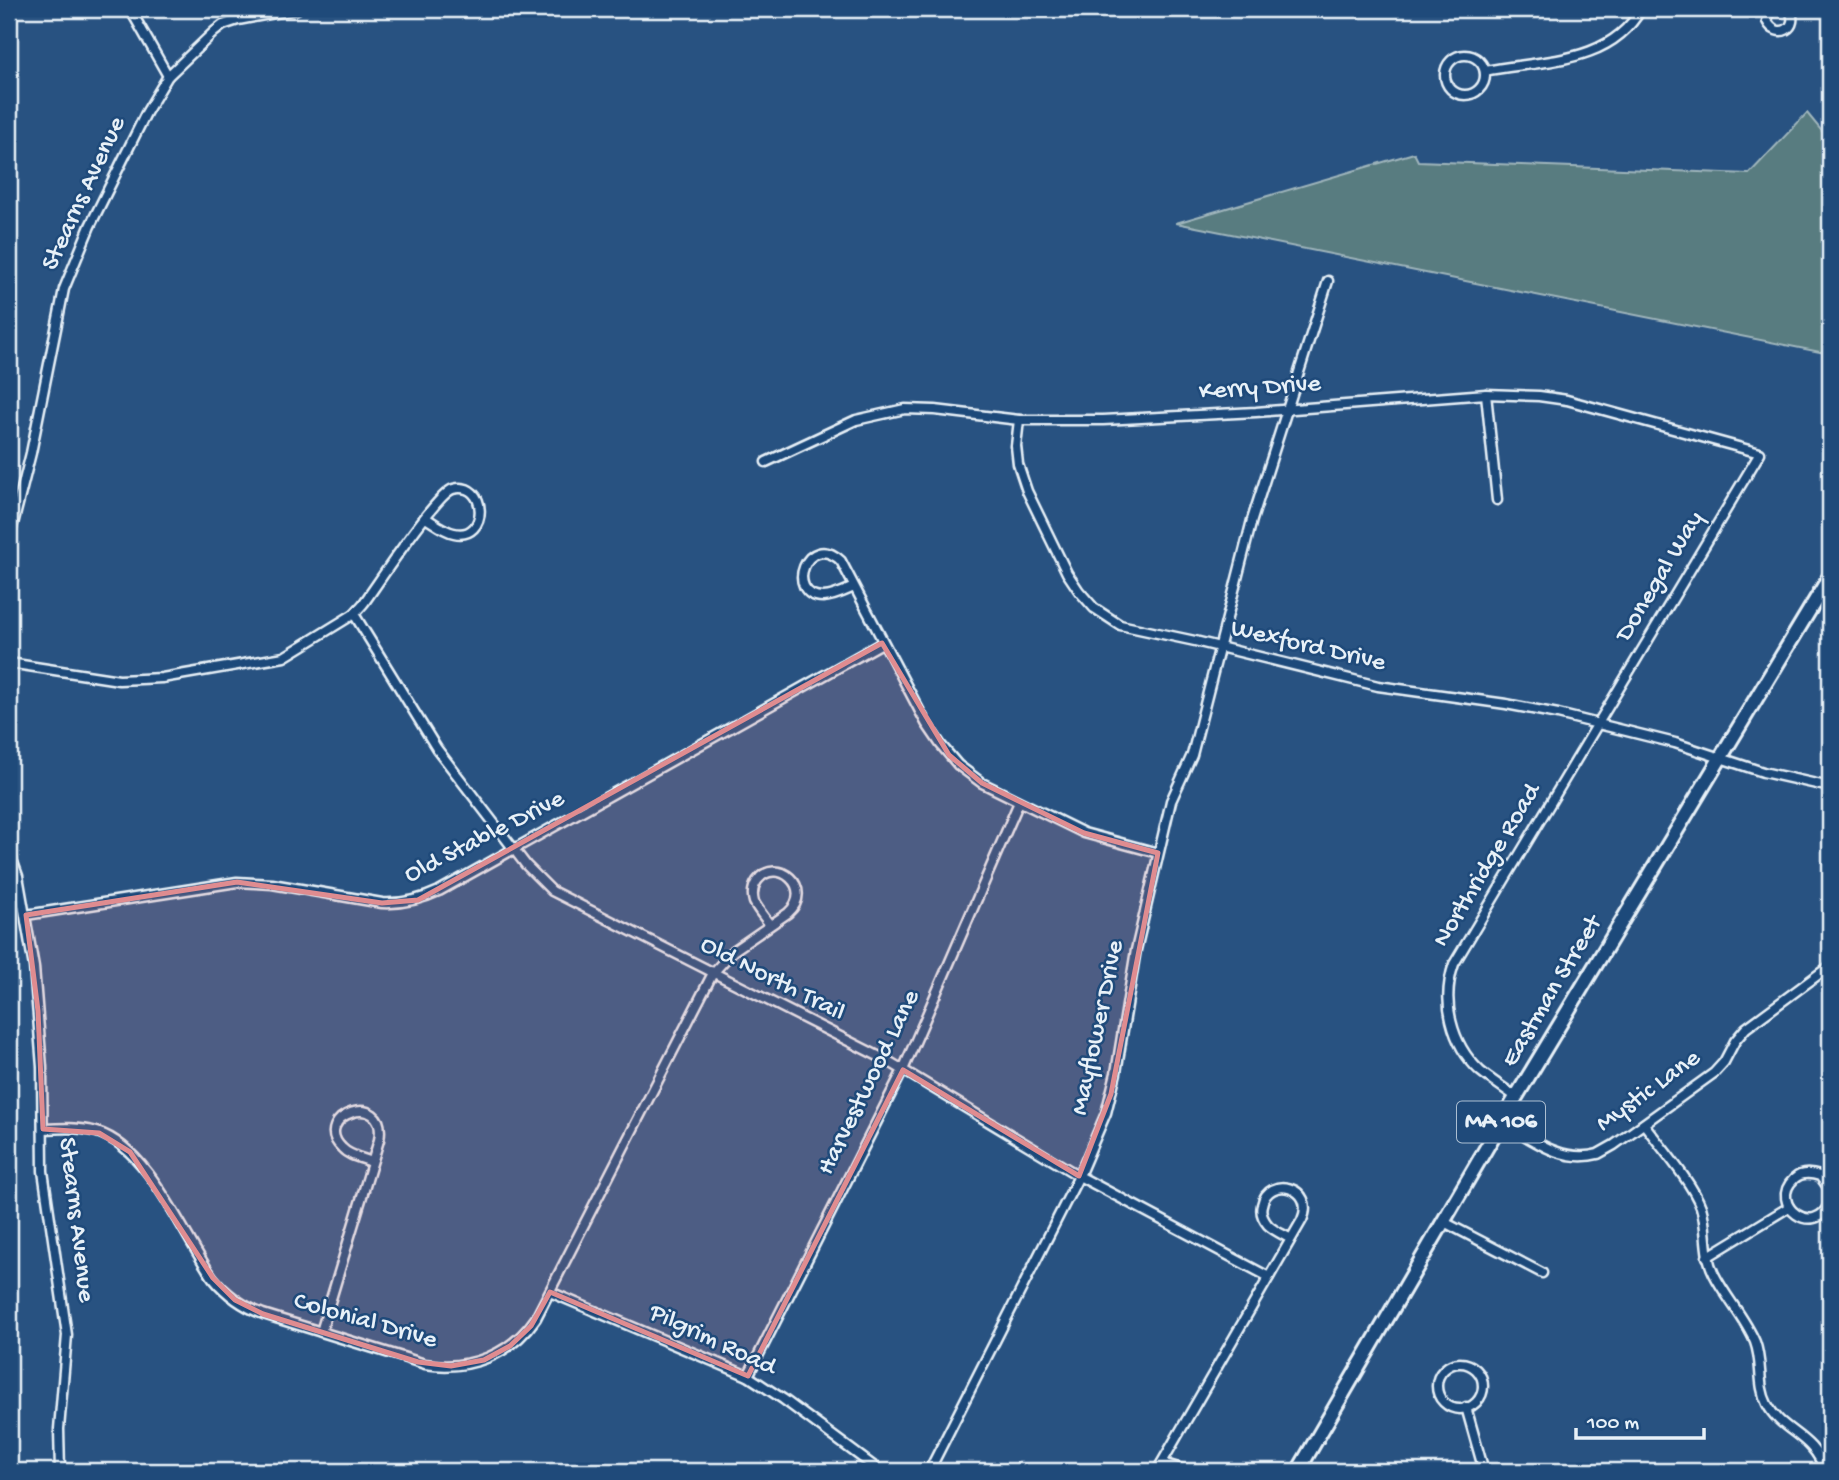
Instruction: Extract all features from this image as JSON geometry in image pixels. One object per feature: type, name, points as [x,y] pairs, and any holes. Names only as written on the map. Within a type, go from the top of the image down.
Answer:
[{"type":"main road","name":"Eastman Street","points":[[1298,1471],[1516,1097],[1830,576]]},
{"type":"street","points":[[130,9],[168,76]]},
{"type":"street","name":"Stearns Avenue","points":[[9,540],[31,453],[66,281],[120,163],[168,76],[203,40],[223,25],[254,16],[297,9]]},
{"type":"street","points":[[1485,71],[1588,54],[1628,28],[1641,9]]},
{"type":"street","points":[[1770,9],[1766,16],[1768,25],[1780,31],[1787,29],[1792,22],[1789,9]]},
{"type":"street","points":[[1466,54],[1478,59],[1485,71],[1483,84],[1474,93],[1454,92],[1446,81],[1449,62],[1460,55],[1466,54]]},
{"type":"street","name":"Mayflower Drive","points":[[929,1471],[1079,1177],[1102,1124],[1111,1094],[1136,950],[1174,792],[1194,746],[1249,530],[1328,281]]},
{"type":"street","points":[[1486,394],[1497,500]]},
{"type":"street","name":"Kerry Drive","points":[[766,462],[837,428],[890,411],[919,409],[1019,419],[1103,420],[1286,410],[1486,394],[1567,400],[1760,453]]},
{"type":"street","name":"Wexford Drive","points":[[1019,419],[1016,446],[1023,483],[1068,573],[1087,601],[1101,614],[1120,625],[1378,686],[1506,704],[1598,724],[1675,743],[1763,772],[1830,788]]},
{"type":"street","name":"Donegal Way","points":[[1598,724],[1760,453]]},
{"type":"street","points":[[9,663],[119,680],[162,678],[284,657],[354,614],[442,496],[454,489],[463,489],[478,499],[481,507],[476,525],[464,533],[450,532],[426,518]]},
{"type":"street","points":[[854,587],[831,596],[816,596],[808,591],[803,583],[804,566],[813,556],[821,553],[830,554],[841,561],[854,587],[882,643],[933,734],[949,755],[976,779],[1084,833],[1158,853]]},
{"type":"street","name":"Old North Trail","points":[[354,614],[428,736],[535,876],[552,891],[903,1070],[1079,1177],[1269,1277]]},
{"type":"street","name":"Old Stable Drive","points":[[26,915],[247,882],[398,904],[427,897],[882,643]]},
{"type":"street","name":"Northridge Road","points":[[1516,1097],[1481,1071],[1459,1042],[1448,1010],[1450,975],[1465,943],[1598,724]]},
{"type":"street","name":"Harvestwood Lane","points":[[748,1376],[903,1070],[1019,802]]},
{"type":"street","name":"Stearns Avenue","points":[[9,851],[15,863],[26,915],[38,1011],[46,1196],[68,1335],[59,1429],[60,1471]]},
{"type":"street","name":"Colonial Drive","points":[[43,1129],[84,1129],[99,1133],[120,1144],[139,1160],[207,1269],[227,1293],[253,1311],[425,1364],[468,1364],[493,1356],[518,1340],[531,1326],[713,973],[733,951],[792,910],[797,902],[796,884],[783,872],[765,874],[756,883],[753,891],[755,904],[770,925]]},
{"type":"street","name":"Mystic Lane","points":[[1502,1122],[1550,1149],[1576,1157],[1598,1154],[1714,1073],[1746,1028],[1830,966]]},
{"type":"street","points":[[321,1332],[372,1162],[380,1135],[377,1122],[367,1112],[348,1112],[336,1126],[338,1144],[349,1153],[372,1162]]},
{"type":"street","points":[[1644,1124],[1698,1201],[1703,1218],[1707,1256],[1714,1275],[1754,1339],[1759,1356],[1760,1386],[1766,1403],[1775,1416],[1810,1443],[1825,1471]]},
{"type":"street","points":[[1830,1190],[1820,1176],[1802,1174],[1789,1185],[1786,1198],[1789,1207],[1799,1216],[1812,1218],[1825,1212],[1830,1202]]},
{"type":"street","points":[[1157,1471],[1161,1462],[1269,1277],[1291,1239],[1304,1216],[1305,1202],[1300,1194],[1293,1189],[1279,1187],[1264,1198],[1262,1216],[1270,1227],[1291,1239]]},
{"type":"street","points":[[1707,1256],[1789,1207]]},
{"type":"street","points":[[1444,1222],[1542,1273]]},
{"type":"street","name":"Pilgrim Road","points":[[550,1292],[748,1376],[880,1471]]},
{"type":"street","points":[[1453,1364],[1471,1366],[1482,1381],[1480,1395],[1474,1403],[1466,1407],[1448,1405],[1437,1390],[1439,1376],[1453,1364]]},
{"type":"street","points":[[1466,1407],[1484,1471]]},
{"type":"street","points":[[1161,1462],[1170,1471]]},
{"type":"street","points":[[1161,1462],[1188,1471]]},
{"type":"highlighted area","points":[[882,643],[949,755],[982,783],[1084,833],[1158,853],[1111,1094],[1079,1176],[903,1070],[748,1376],[550,1292],[531,1326],[510,1346],[484,1360],[451,1366],[418,1362],[263,1314],[235,1300],[213,1278],[130,1152],[99,1133],[43,1129],[38,1011],[26,915],[237,882],[382,903],[418,900]]},
{"type":"green space","points":[[1807,113],[1830,141],[1830,354],[1176,223],[1414,153],[1418,161],[1749,174]]}]
